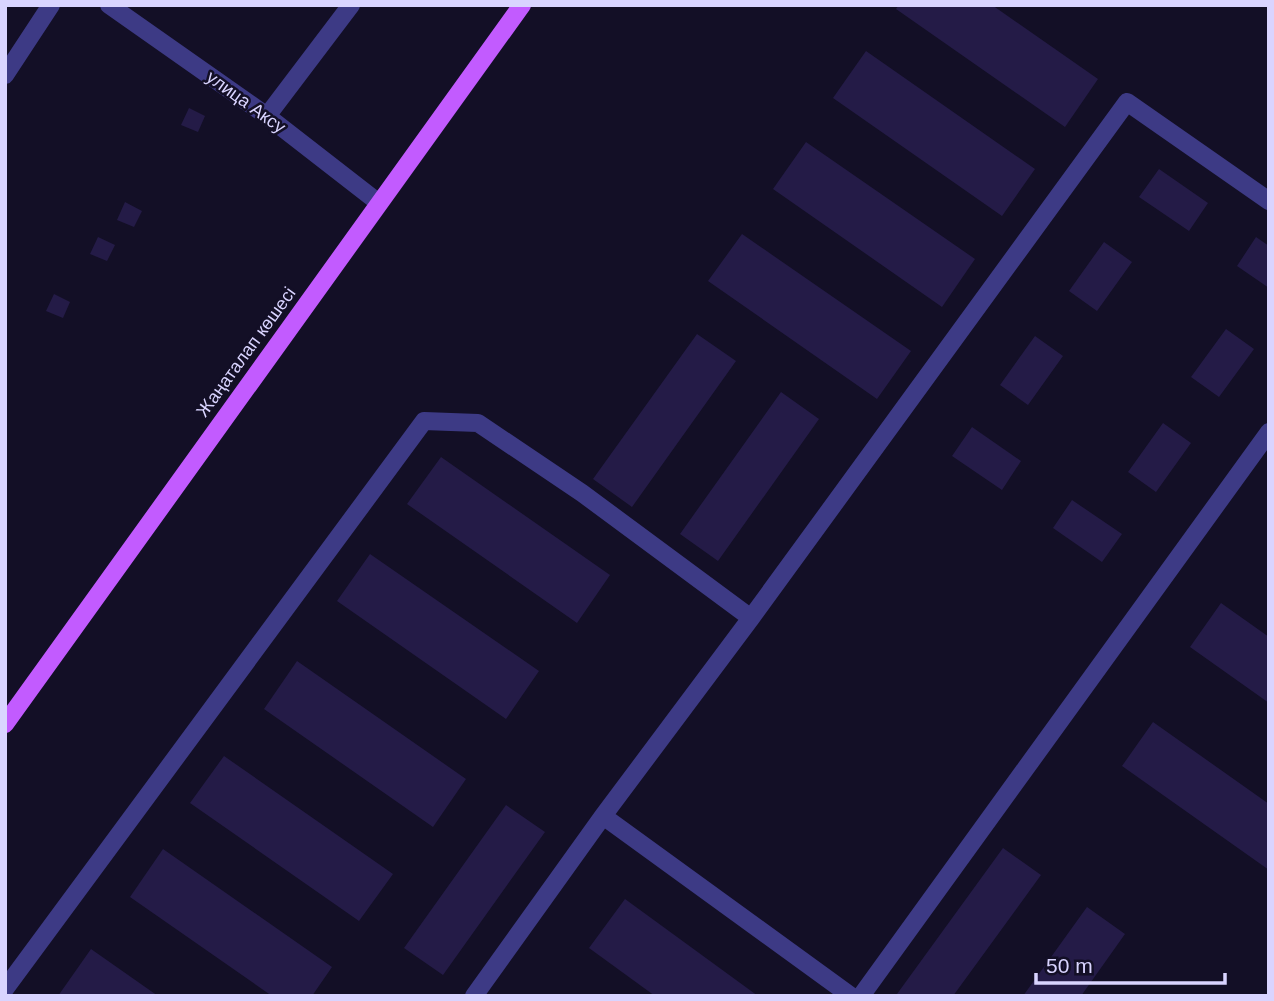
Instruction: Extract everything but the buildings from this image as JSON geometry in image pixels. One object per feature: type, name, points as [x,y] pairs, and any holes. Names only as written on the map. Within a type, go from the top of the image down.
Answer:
[{"type":"main road","name":"Жаңаталап көшесі","points":[[5,724],[522,5]]},
{"type":"street","points":[[5,75],[51,5]]},
{"type":"street","name":"улица Аксу","points":[[109,5],[267,116],[379,203]]},
{"type":"street","points":[[267,116],[351,5]]},
{"type":"street","points":[[474,996],[603,816],[1128,102],[1269,201]]},
{"type":"street","points":[[5,989],[424,421],[478,424],[582,493],[751,618]]},
{"type":"street","points":[[861,996],[1269,432]]},
{"type":"street","points":[[603,816],[851,996]]}]
